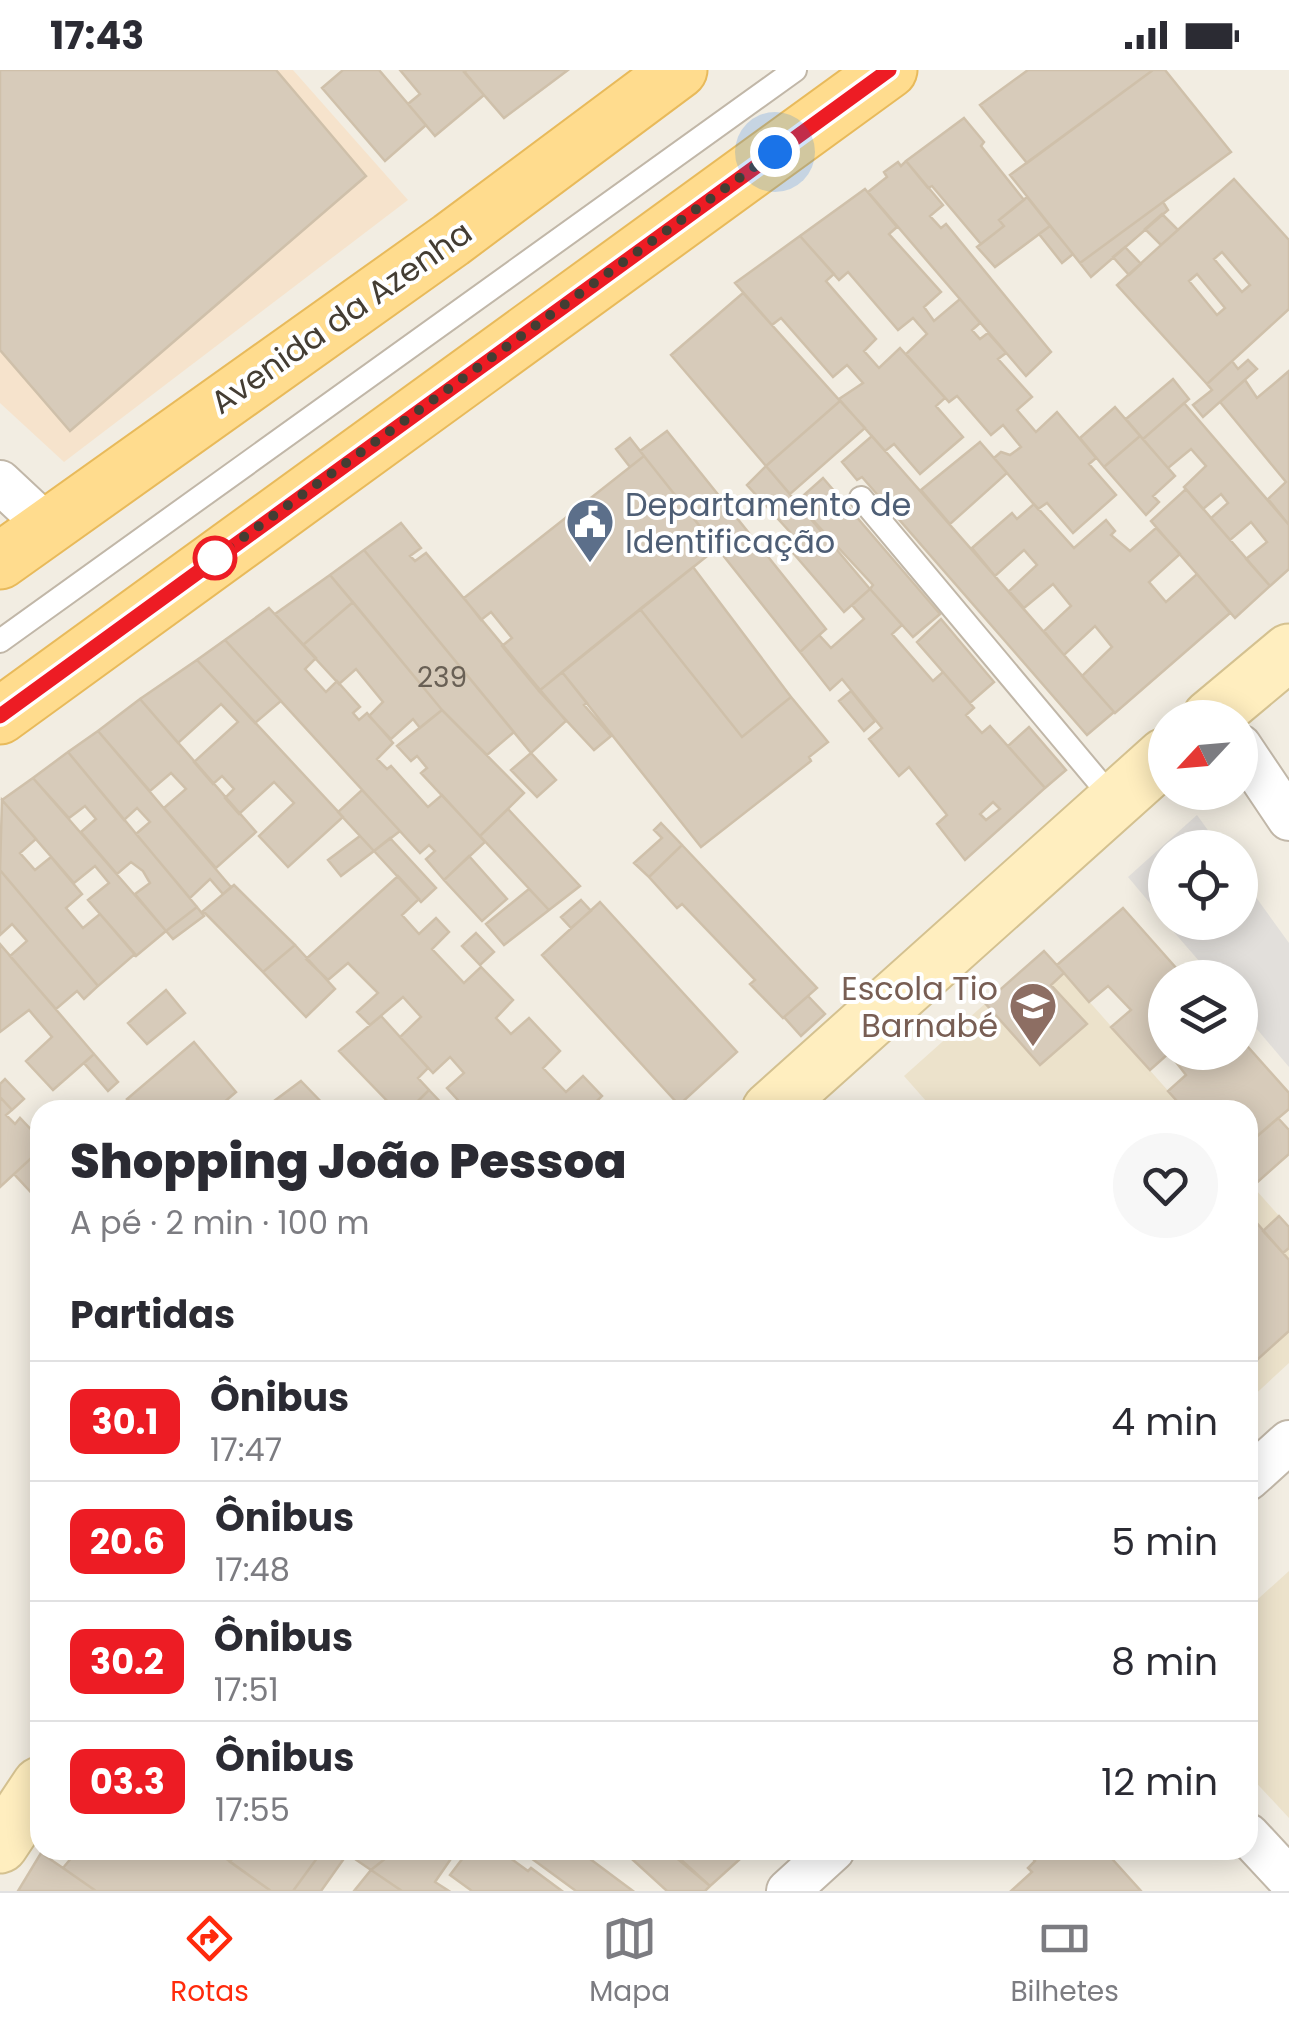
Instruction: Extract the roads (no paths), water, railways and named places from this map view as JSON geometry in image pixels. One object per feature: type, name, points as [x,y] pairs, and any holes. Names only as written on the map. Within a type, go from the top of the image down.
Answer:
[{"type":"main road","name":"Avenida da Azenha","points":[[0,562],[451,240],[679,70]]},
{"type":"main road","points":[[0,716],[889,70]]},
{"type":"street","points":[[0,482],[47,526]]},
{"type":"street","points":[[1244,700],[1289,652]]},
{"type":"street","points":[[781,1100],[1148,771]]},
{"type":"street","points":[[1258,775],[1289,819]]},
{"type":"street","points":[[1258,1470],[1289,1442]]},
{"type":"street","points":[[0,1844],[30,1800]]},
{"type":"street","points":[[1258,1846],[1289,1879]]},
{"type":"street","points":[[788,1891],[822,1860]]},
{"type":"lane","points":[[0,641],[794,70]]},
{"type":"lane","points":[[861,498],[1114,800]]},
{"type":"place","name":"Departamento de Identificação","points":[[590,564]]},
{"type":"place","name":"Escola Tio Barnabé","points":[[1033,1048]]}]
